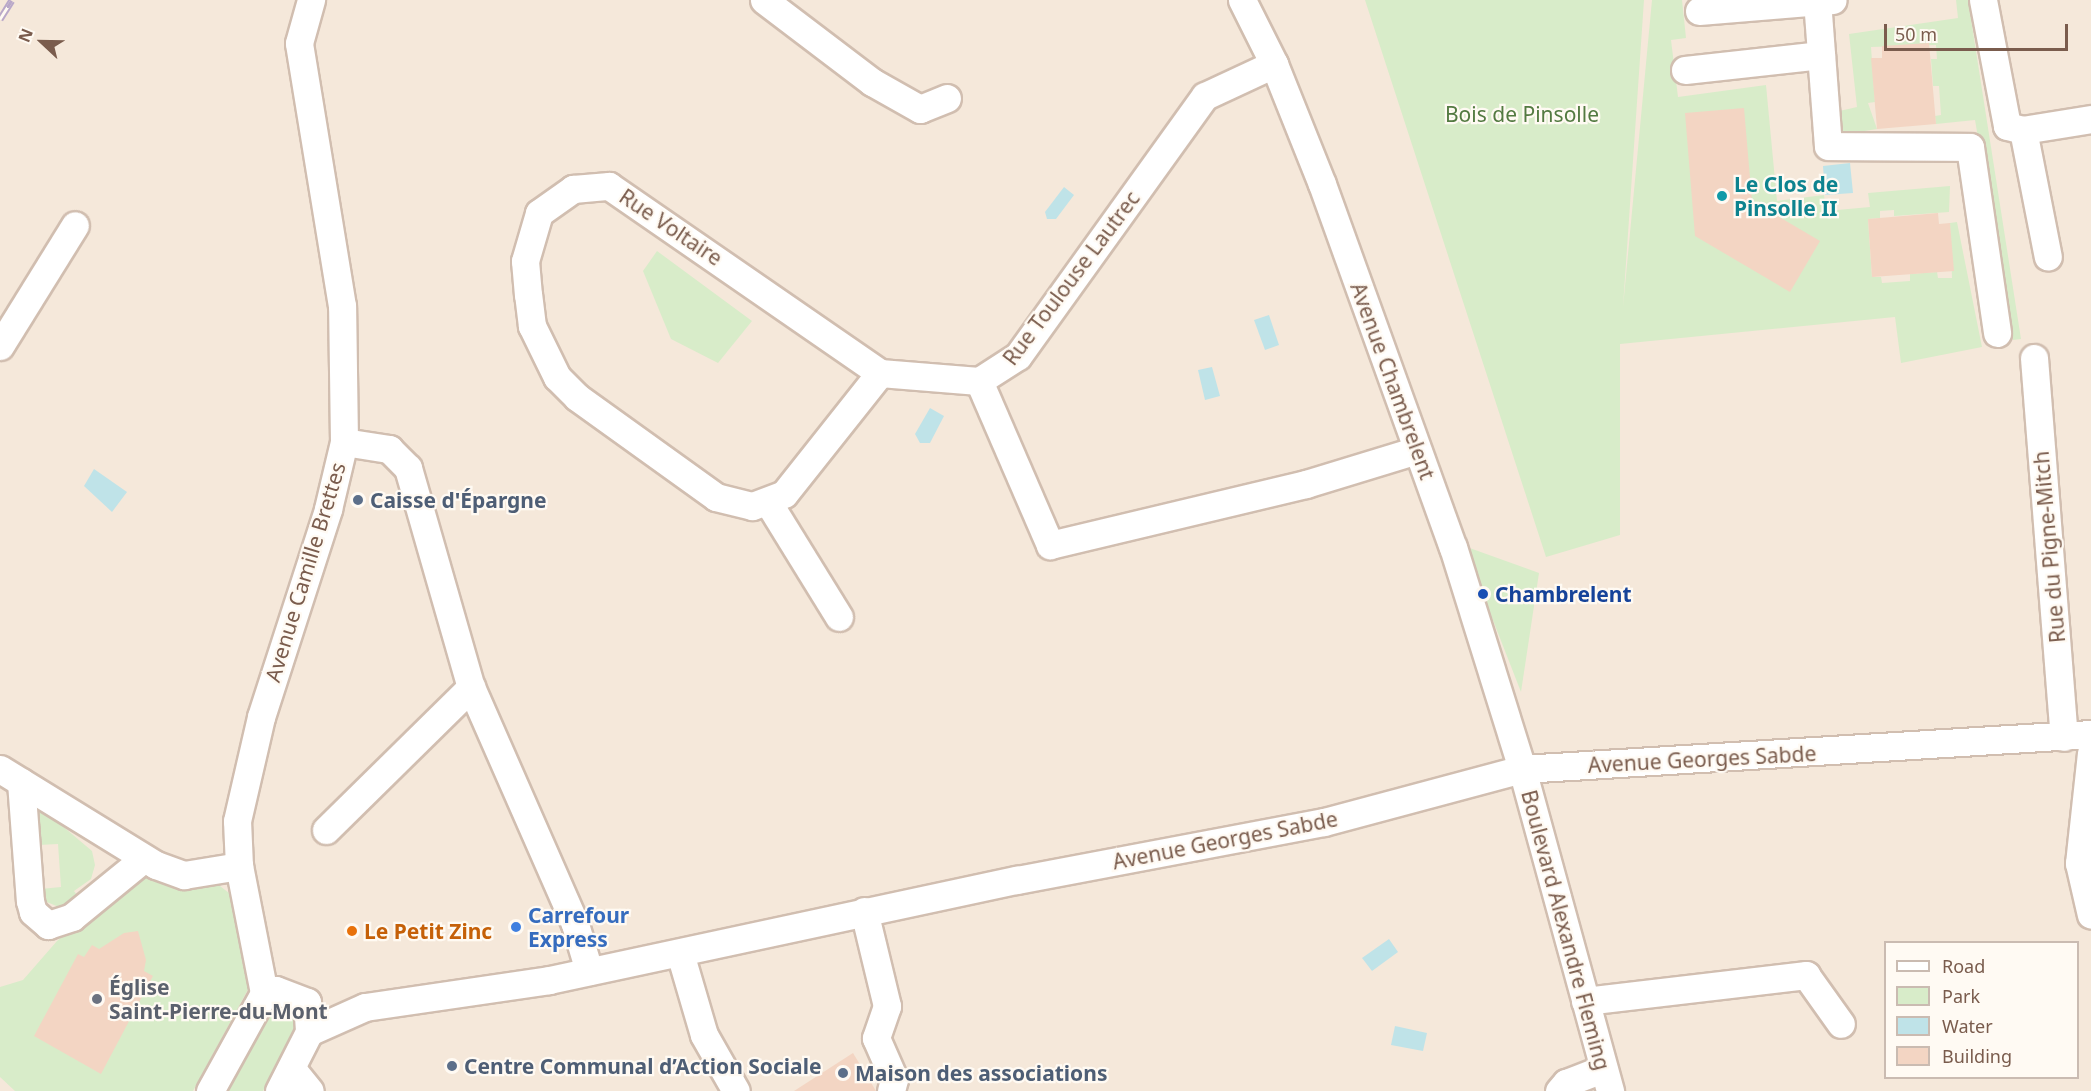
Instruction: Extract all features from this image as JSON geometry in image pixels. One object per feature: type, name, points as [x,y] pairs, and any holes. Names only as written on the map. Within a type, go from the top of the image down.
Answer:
[{"type":"street","points":[[764,0],[872,82],[920,109],[947,98]]},
{"type":"street","name":"Avenue Chambrelent","points":[[1242,0],[1274,64],[1453,548],[1522,769]]},
{"type":"street","points":[[1983,0],[2007,126],[2023,130],[2091,119]]},
{"type":"street","points":[[1700,11],[1822,1],[1821,55],[1828,146],[1970,147],[1997,333]]},
{"type":"street","name":"Avenue Camille Brettes","points":[[264,993],[239,866],[237,821],[244,777],[328,509],[344,442],[342,306],[299,42],[303,8]]},
{"type":"street","points":[[1685,70],[1821,55]]},
{"type":"street","name":"Rue Toulouse Lautrec","points":[[979,381],[1018,356],[1205,96],[1274,64]]},
{"type":"street","points":[[2023,130],[2048,257]]},
{"type":"street","name":"Rue Voltaire","points":[[768,502],[752,506],[716,497],[578,397],[557,377],[532,326],[528,295],[525,261],[539,213],[573,189],[596,184],[620,190],[880,373]]},
{"type":"street","points":[[0,346],[75,225]]},
{"type":"street","name":"Rue du Pigne-Mitch","points":[[2034,358],[2064,737]]},
{"type":"street","points":[[839,617],[768,502],[798,480],[880,373],[979,381],[1050,545],[1306,484],[1417,450]]},
{"type":"street","points":[[344,442],[389,449],[408,468],[471,687],[575,924],[589,972]]},
{"type":"street","points":[[326,830],[471,687]]},
{"type":"street","name":"Avenue Georges Sabde","points":[[365,1007],[589,972],[864,911],[1324,822],[1522,769],[2091,734]]},
{"type":"street","points":[[2091,753],[2079,863],[2091,915]]},
{"type":"street","name":"Boulevard Alexandre Fleming","points":[[1522,769],[1607,1080]]},
{"type":"street","points":[[10,775],[30,901],[48,925],[72,917],[143,859]]},
{"type":"street","points":[[10,775],[143,859],[184,875],[239,866]]},
{"type":"street","points":[[864,911],[887,1006],[876,1038],[894,1079],[891,1091]]},
{"type":"street","name":"Avenue Camille Brettes","points":[[255,938],[300,998]]},
{"type":"street","points":[[680,953],[704,1035],[736,1091]]},
{"type":"street","points":[[1585,1001],[1806,975],[1841,1024]]},
{"type":"street","points":[[210,1091],[264,993],[315,998],[365,1007]]},
{"type":"street","points":[[300,998],[309,1032]]},
{"type":"street","points":[[310,1091],[286,1080],[309,1032],[365,1007]]},
{"type":"street","points":[[1559,1091],[1566,1083],[1607,1080]]},
{"type":"shaded area","points":[[0,0],[2091,0],[2091,1091],[0,1091]]},
{"type":"green space","name":"Bois de Pinsolle","points":[[1365,0],[1644,0],[1623,307],[1652,0],[1682,0],[1686,38],[1671,40],[1678,97],[1766,85],[1777,201],[1824,195],[1826,211],[1870,207],[1868,193],[1950,186],[1949,212],[1894,216],[1894,210],[1880,211],[1880,218],[1868,219],[1872,277],[1881,277],[1882,283],[1910,281],[1910,274],[1937,272],[1938,278],[1952,278],[1950,223],[1957,222],[1982,347],[1901,363],[1895,317],[1620,344],[1620,535],[1546,557]]},
{"type":"green space","points":[[1956,0],[1968,0],[2021,339],[2013,340],[1975,120],[1936,124],[1935,116],[1941,115],[1939,86],[1933,86],[1931,59],[1937,59],[1936,45],[1871,47],[1875,102],[1868,103],[1877,129],[1840,135],[1835,112],[1857,107],[1849,34],[1958,18]]},
{"type":"green space","points":[[657,251],[752,321],[718,363],[671,339],[643,271]]},
{"type":"green space","points":[[1464,546],[1539,573],[1521,692]]},
{"type":"green space","points":[[49,810],[63,818],[60,824],[92,851],[95,865],[91,879],[74,891],[80,899],[66,910],[42,900],[41,889],[61,887],[58,844],[38,845],[36,820],[39,811]]},
{"type":"green space","points":[[138,871],[216,883],[229,893],[236,908],[251,984],[193,1091],[15,1091],[0,1077],[0,987],[23,980],[57,941]]},
{"type":"green space","points":[[279,1008],[290,1012],[296,1026],[263,1091],[222,1091],[265,1013]]},
{"type":"water","points":[[1850,163],[1853,193],[1825,195],[1823,166]]},
{"type":"water","points":[[1064,187],[1074,195],[1056,219],[1047,219],[1045,212]]},
{"type":"water","points":[[1269,315],[1279,345],[1265,350],[1254,320]]},
{"type":"water","points":[[1212,367],[1220,396],[1205,400],[1198,370]]},
{"type":"water","points":[[930,408],[944,416],[930,443],[920,443],[915,434]]},
{"type":"water","points":[[94,469],[127,492],[112,512],[84,486]]},
{"type":"water","points":[[1389,939],[1398,952],[1372,971],[1362,958]]},
{"type":"water","points":[[1395,1026],[1427,1033],[1423,1051],[1391,1045]]},
{"type":"building","name":"Le Clos de Pinsolle II","points":[[1929,43],[1936,124],[1877,129],[1871,58],[1882,58],[1882,46]]},
{"type":"building","name":"Le Clos de Pinsolle II","points":[[1744,108],[1752,201],[1820,241],[1790,292],[1695,236],[1685,113]]},
{"type":"building","name":"Le Clos de Pinsolle II","points":[[1938,213],[1939,224],[1950,223],[1954,271],[1872,277],[1868,219]]},
{"type":"building","name":"Église Saint-Pierre-du-Mont","points":[[138,931],[146,960],[144,971],[153,976],[101,1074],[34,1036],[78,954],[84,957],[92,945],[99,949],[124,933]]},
{"type":"building","name":"Maison des associations","points":[[853,1053],[876,1091],[794,1091]]},
{"type":"railway","points":[[0,19],[12,0]]},
{"type":"place","name":"Le Clos de Pinsolle II","points":[[1722,196]]},
{"type":"place","name":"Caisse d'Épargne","points":[[358,500]]},
{"type":"place","name":"Chambrelent","points":[[1483,594]]},
{"type":"place","name":"Carrefour Express","points":[[516,927]]},
{"type":"place","name":"Le Petit Zinc","points":[[352,931]]},
{"type":"place","name":"Église Saint-Pierre-du-Mont","points":[[97,999]]},
{"type":"place","name":"Centre Communal d’Action Sociale","points":[[452,1066]]},
{"type":"place","name":"Maison des associations","points":[[843,1073]]}]
